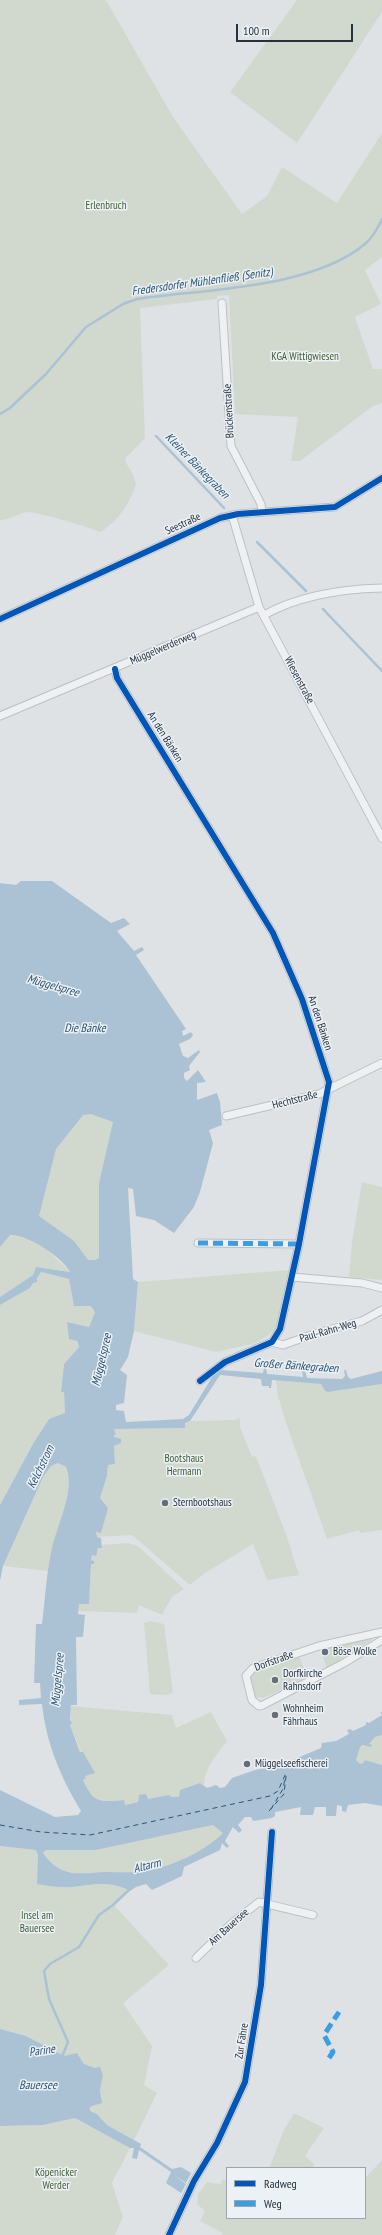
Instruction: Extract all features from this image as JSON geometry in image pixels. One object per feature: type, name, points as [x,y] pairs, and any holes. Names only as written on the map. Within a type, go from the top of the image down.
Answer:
[{"type":"street","name":"Brückenstraße","points":[[222,303],[231,446],[261,504],[262,512]]},
{"type":"street","name":"Seestraße","points":[[0,619],[201,526],[232,515],[335,507],[382,478]]},
{"type":"street","name":"Wiesenstraße","points":[[232,515],[259,607],[382,838]]},
{"type":"street","points":[[264,615],[308,597],[353,589],[382,588]]},
{"type":"street","name":"Müggelwerderweg","points":[[0,716],[115,669],[259,607]]},
{"type":"street","name":"An den Bänken","points":[[115,669],[121,684],[273,934],[302,999],[329,1082],[299,1244],[282,1322],[272,1342]]},
{"type":"street","name":"Hechtstraße","points":[[226,1116],[319,1094],[382,1063]]},
{"type":"street","points":[[198,1243],[299,1244]]},
{"type":"street","points":[[292,1276],[362,1283],[382,1288]]},
{"type":"street","name":"Paul-Rahn-Weg","points":[[272,1342],[283,1345],[317,1333],[362,1321],[382,1310]]},
{"type":"street","points":[[200,1381],[225,1362],[272,1342]]},
{"type":"street","name":"Dorfstraße","points":[[382,1632],[331,1643],[253,1668],[246,1676],[252,1700],[254,1704],[258,1706],[263,1705],[344,1663],[382,1640]]},
{"type":"street","name":"Zur Fähre","points":[[169,2235],[194,2181],[217,2143],[245,2082],[261,1985],[272,1832]]},
{"type":"street","name":"Am Bauersee","points":[[196,1958],[259,1902],[313,1915]]},
{"type":"green space","name":"Erlenbruch","points":[[0,0],[106,0],[173,117],[242,214],[267,196],[282,167],[337,203],[382,133],[382,257],[365,270],[381,304],[355,317],[373,369],[382,369],[382,403],[373,406],[300,461],[291,461],[298,417],[235,414],[229,295],[217,296],[217,299],[140,308],[145,438],[125,459],[134,476],[136,484],[127,505],[118,518],[100,532],[64,520],[42,514],[27,512],[0,520]]},
{"type":"green space","points":[[297,0],[382,0],[382,12],[297,143],[230,92]]},
{"type":"green space","points":[[0,1023],[119,1104],[99,1183],[99,1258],[95,1260],[88,1260],[16,1234],[46,1249],[71,1272],[36,1267],[33,1275],[0,1297]]},
{"type":"green space","points":[[362,1182],[382,1187],[382,1280],[349,1277],[352,1242]]},
{"type":"green space","points":[[289,1270],[277,1329],[256,1343],[216,1352],[134,1331],[138,1282]]},
{"type":"green space","points":[[41,1272],[69,1279],[74,1306],[91,1306],[94,1308],[95,1312],[89,1327],[67,1322],[79,1347],[64,1364],[61,1392],[64,1392],[65,1414],[49,1419],[34,1442],[0,1505],[0,1305],[30,1288],[33,1283],[37,1282],[37,1278]]},
{"type":"green space","points":[[276,1380],[321,1384],[325,1391],[328,1392],[382,1384],[382,1530],[360,1533],[359,1530],[327,1539],[285,1420],[278,1396]]},
{"type":"green space","name":"Bootshaus Hermann","points":[[240,1418],[240,1427],[252,1457],[256,1456],[287,1537],[299,1575],[267,1580],[253,1544],[205,1573],[190,1585],[132,1535],[96,1537],[100,1498],[107,1476],[108,1465],[115,1464],[114,1446],[120,1443],[114,1437],[114,1434],[116,1434],[114,1429],[185,1428],[185,1423],[190,1421],[235,1420]]},
{"type":"green space","points":[[58,1463],[66,1467],[68,1490],[48,1571],[3,1566],[43,1477],[51,1466]]},
{"type":"green space","points":[[128,1543],[138,1546],[184,1589],[172,1597],[162,1615],[139,1605],[137,1613],[78,1611],[79,1604],[89,1603],[91,1563],[94,1561],[91,1560],[92,1555],[97,1552],[98,1548],[102,1548],[101,1545]]},
{"type":"green space","points":[[150,1621],[164,1624],[173,1693],[165,1695],[150,1694],[144,1623]]},
{"type":"green space","points":[[372,1637],[372,1640],[327,1668],[320,1649]]},
{"type":"green space","points":[[299,1656],[308,1679],[263,1698],[254,1697],[249,1678],[254,1671]]},
{"type":"green space","points":[[71,1706],[172,1715],[176,1728],[211,1712],[227,1741],[215,1756],[209,1767],[206,1773],[204,1786],[200,1783],[180,1790],[179,1797],[148,1799],[139,1795],[138,1802],[125,1805],[123,1800],[100,1802],[87,1790],[83,1780],[86,1770],[85,1758],[70,1725]]},
{"type":"green space","points":[[382,1735],[382,1765],[365,1760],[362,1764],[359,1763],[356,1760],[359,1747],[369,1744],[375,1737]]},
{"type":"green space","points":[[213,1825],[223,1833],[206,1846],[176,1862],[143,1871],[71,1873],[57,1867],[43,1853],[46,1850],[96,1850]]},
{"type":"green space","name":"Insel am Bauersee","points":[[0,1846],[36,1850],[38,1855],[38,1884],[72,1887],[108,1884],[130,1891],[114,1905],[169,1965],[123,2003],[152,2046],[144,2085],[157,2093],[134,2140],[107,2125],[97,2114],[90,2111],[90,2107],[98,2105],[102,2097],[100,2090],[102,2078],[95,2068],[84,2064],[77,2053],[64,2057],[26,2036],[0,2029]]},
{"type":"green space","points":[[294,2113],[324,2128],[305,2156],[314,2164],[314,2167],[269,2167],[284,2130]]},
{"type":"green space","name":"Köpenicker Werder","points":[[75,2118],[130,2148],[112,2183],[123,2217],[115,2235],[0,2235],[0,2126],[43,2125]]},
{"type":"green space","points":[[382,2160],[382,2235],[222,2235],[223,2233],[200,2221],[205,2211],[197,2204],[198,2194],[207,2182],[220,2184],[223,2179],[226,2180],[226,2219],[366,2219],[366,2177]]},
{"type":"water","points":[[21,881],[52,881],[111,923],[124,918],[130,924],[117,931],[134,951],[142,947],[144,950],[136,955],[186,1029],[182,1031],[183,1036],[191,1032],[193,1035],[190,1039],[179,1044],[183,1056],[188,1058],[199,1050],[200,1052],[189,1066],[190,1070],[184,1073],[184,1078],[187,1081],[198,1070],[206,1082],[197,1083],[197,1100],[217,1093],[220,1102],[222,1125],[209,1130],[213,1143],[200,1192],[194,1207],[174,1233],[154,1220],[136,1216],[133,1189],[128,1188],[133,1279],[138,1282],[134,1331],[128,1357],[120,1370],[127,1375],[124,1403],[116,1405],[116,1410],[124,1411],[126,1422],[183,1419],[189,1415],[214,1374],[220,1370],[263,1373],[264,1368],[266,1368],[267,1374],[303,1377],[302,1370],[305,1371],[307,1378],[342,1379],[345,1376],[344,1370],[346,1370],[348,1377],[351,1379],[382,1371],[382,1384],[328,1392],[325,1391],[321,1384],[272,1380],[271,1388],[269,1388],[269,1386],[262,1386],[261,1379],[220,1375],[190,1421],[185,1423],[185,1428],[114,1429],[116,1435],[114,1434],[114,1437],[121,1439],[121,1443],[114,1446],[115,1464],[108,1465],[107,1476],[100,1498],[108,1508],[101,1533],[96,1532],[97,1537],[101,1538],[102,1548],[98,1548],[96,1556],[92,1555],[91,1560],[94,1561],[94,1564],[91,1564],[89,1604],[79,1604],[78,1614],[85,1615],[83,1637],[76,1637],[77,1705],[71,1705],[70,1720],[72,1723],[70,1725],[80,1752],[83,1752],[95,1773],[85,1776],[86,1778],[83,1780],[91,1794],[103,1801],[124,1800],[125,1805],[138,1802],[139,1795],[146,1794],[148,1799],[169,1795],[171,1797],[179,1797],[180,1790],[200,1783],[207,1788],[216,1785],[220,1788],[225,1787],[232,1778],[255,1770],[283,1764],[321,1748],[322,1743],[336,1741],[349,1734],[347,1730],[350,1729],[353,1731],[366,1725],[366,1722],[369,1723],[382,1715],[382,1735],[375,1737],[369,1744],[372,1745],[371,1747],[363,1745],[360,1747],[356,1760],[362,1764],[365,1760],[382,1765],[382,1806],[365,1803],[348,1805],[346,1812],[342,1811],[342,1806],[337,1805],[336,1816],[326,1816],[326,1807],[315,1807],[313,1815],[300,1815],[301,1807],[275,1812],[275,1816],[272,1818],[253,1821],[251,1817],[245,1817],[238,1825],[242,1830],[239,1833],[233,1827],[225,1841],[229,1846],[227,1848],[222,1843],[220,1850],[184,1867],[182,1876],[152,1890],[146,1884],[136,1887],[130,1891],[108,1884],[63,1887],[37,1884],[38,1855],[36,1850],[0,1846],[0,1790],[55,1817],[78,1815],[81,1811],[67,1786],[56,1760],[47,1733],[42,1704],[19,1705],[19,1700],[41,1698],[40,1683],[34,1683],[36,1624],[42,1624],[51,1553],[67,1498],[68,1477],[66,1467],[58,1463],[51,1466],[43,1477],[3,1566],[0,1581],[0,1505],[34,1442],[49,1419],[65,1413],[64,1392],[61,1392],[64,1364],[79,1347],[77,1341],[69,1339],[67,1322],[89,1327],[95,1312],[91,1306],[74,1306],[69,1279],[41,1272],[37,1278],[37,1282],[33,1283],[30,1288],[0,1305],[0,1297],[33,1275],[36,1267],[70,1272],[60,1260],[52,1254],[34,1242],[17,1235],[10,1235],[0,1247],[0,883],[16,885]],"holes":[[[91,1114],[113,1122],[99,1183],[99,1258],[95,1260],[88,1260],[74,1241],[39,1216],[56,1149],[83,1115]],[[213,1825],[223,1833],[206,1847],[186,1858],[164,1866],[143,1871],[71,1873],[57,1867],[43,1853],[46,1850],[96,1850]]]},
{"type":"water","name":"Bauersee","points":[[0,2029],[26,2036],[64,2056],[77,2053],[84,2064],[95,2068],[100,2067],[103,2075],[100,2090],[102,2103],[90,2107],[90,2111],[97,2114],[107,2125],[141,2144],[140,2147],[172,2169],[181,2167],[191,2173],[186,2183],[174,2175],[186,2184],[181,2193],[166,2183],[171,2172],[139,2150],[137,2159],[132,2158],[134,2148],[130,2148],[75,2118],[43,2125],[0,2126]]},
{"type":"waterway","name":"Fredersdorfer Mühlenfließ (Senitz)","points":[[0,414],[10,408],[46,374],[86,327],[123,304],[137,299],[256,285],[287,279],[316,270],[342,259],[365,244],[375,232],[382,219]]},
{"type":"waterway","name":"Kleiner Bänkegraben","points":[[156,436],[224,508]]},
{"type":"waterway","name":"Kleiner Bänkegraben","points":[[257,542],[306,591]]},
{"type":"waterway","name":"Kleiner Bänkegraben","points":[[323,609],[382,671]]},
{"type":"waterway","points":[[62,2057],[68,2042],[49,1999],[44,1971],[50,1964],[79,1947],[99,1915],[113,1905],[131,1888]]},
{"type":"ferry route","points":[[0,1825],[41,1832],[90,1835],[270,1796],[278,1791],[286,1773]]},
{"type":"ferry route","points":[[269,1811],[284,1794],[286,1776]]},
{"type":"ferry route","points":[[271,1809],[283,1789],[285,1778]]},
{"type":"marked path","points":[[198,1243],[299,1244]]},
{"type":"marked path","points":[[329,2058],[333,2052],[324,2035],[339,2012]]},
{"type":"cycle path","points":[[0,619],[220,518],[238,514],[335,507],[382,478]]},
{"type":"cycle path","points":[[115,669],[117,678],[273,933],[302,999],[329,1082],[299,1244],[280,1329],[272,1342],[225,1362],[200,1381]]},
{"type":"cycle path","points":[[169,2235],[194,2181],[217,2143],[245,2082],[261,1985],[272,1832]]},
{"type":"place","name":"Sternbootshaus","points":[[165,1503]]},
{"type":"place","name":"Böse Wolke","points":[[325,1652]]},
{"type":"place","name":"Dorfkirche Rahnsdorf","points":[[275,1680]]},
{"type":"place","name":"Wohnheim Fährhaus","points":[[275,1715]]},
{"type":"place","name":"Müggelseefischerei","points":[[247,1764]]},
{"type":"park label","name":"KGA Wittigwiesen","points":[[305,357]]},
{"type":"water label","name":"Müggelspree","points":[[53,986]]},
{"type":"water label","name":"Die Bänke","points":[[85,1029]]},
{"type":"water label","name":"Müggelspree","points":[[102,1360]]},
{"type":"water label","name":"Großer Bänkegraben","points":[[296,1366]]},
{"type":"water label","name":"Kelchstrom","points":[[41,1467]]},
{"type":"water label","name":"Müggelspree","points":[[58,1680]]},
{"type":"water label","name":"Altarm","points":[[147,1866]]},
{"type":"water label","name":"Parine","points":[[42,2051]]}]
